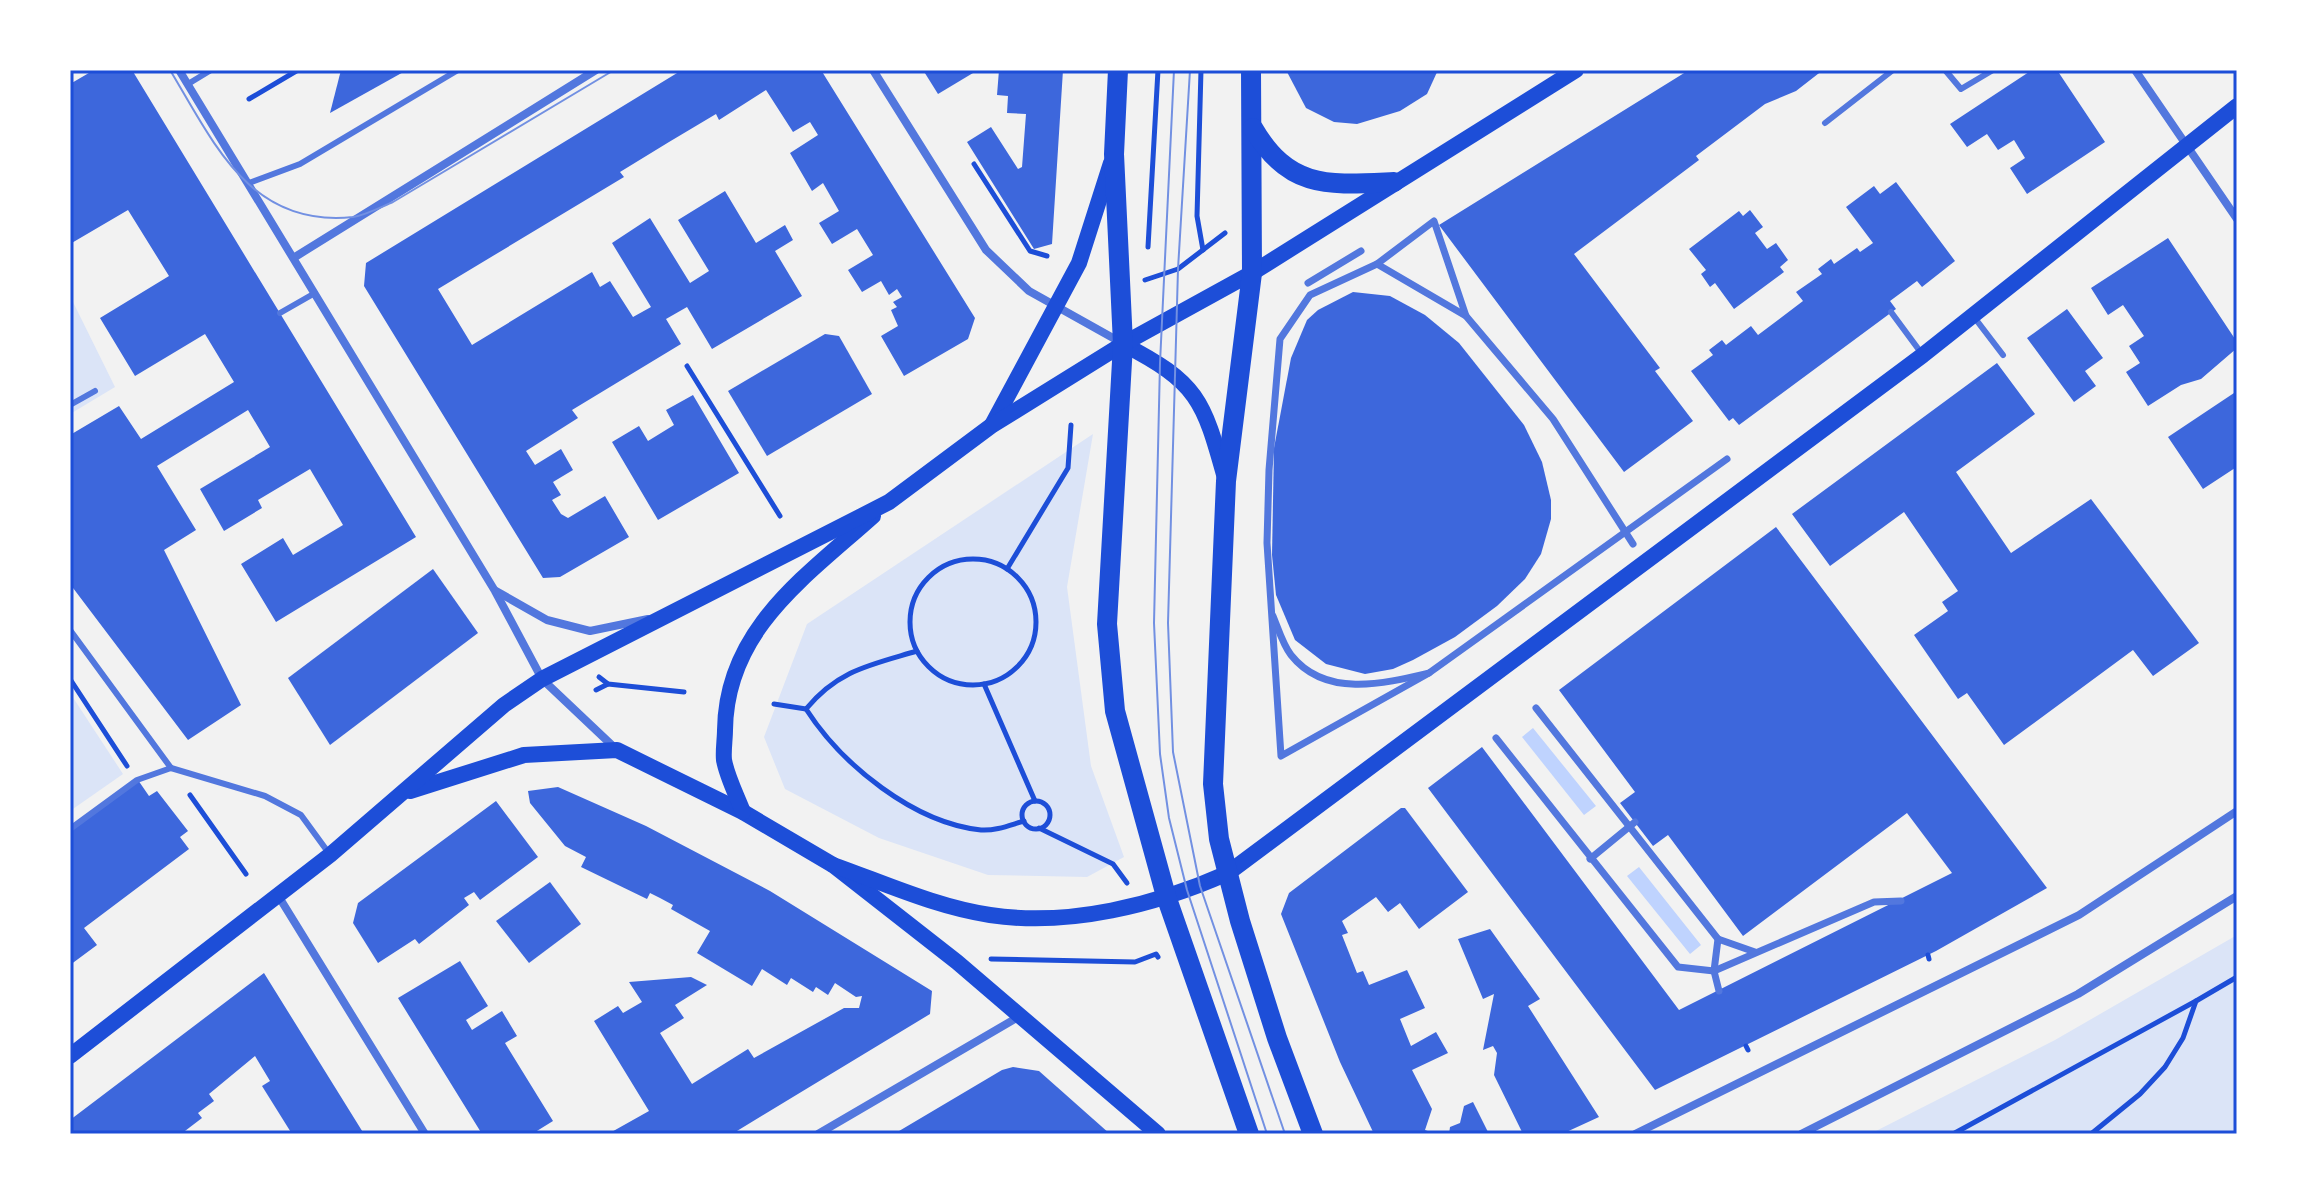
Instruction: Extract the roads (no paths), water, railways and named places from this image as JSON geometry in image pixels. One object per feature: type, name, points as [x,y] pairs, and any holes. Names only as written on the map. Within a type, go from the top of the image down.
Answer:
[{"type":"main road","points":[[1118,70],[1114,154],[1123,344],[1107,624],[1115,711],[1166,896],[1249,1134]]},
{"type":"main road","points":[[1251,70],[1252,273],[1226,481],[1213,784],[1219,839],[1228,873],[1277,1038],[1313,1134]]},
{"type":"main road","points":[[743,812],[724,760],[725,697],[740,657],[763,619],[798,583],[889,502],[991,426],[1123,344],[1252,273],[1576,70]]},
{"type":"main road","points":[[833,865],[926,898],[989,915],[1037,919],[1166,896],[1228,873],[1923,355],[2237,106]]},
{"type":"main road","points":[[1252,126],[1267,153],[1285,169],[1304,178],[1325,184],[1394,182]]},
{"type":"main road","points":[[991,426],[1079,263],[1114,154]]},
{"type":"main road","points":[[1123,344],[1177,374],[1197,397],[1207,415],[1226,481]]},
{"type":"main road","points":[[70,1056],[279,897],[504,705],[542,679],[658,617],[889,502]]},
{"type":"main road","points":[[401,794],[524,755],[617,750],[743,812],[833,865],[1020,1015],[1158,1134]]},
{"type":"street","points":[[179,70],[495,591],[542,679],[617,750]]},
{"type":"street","points":[[295,257],[596,70]]},
{"type":"street","points":[[873,70],[986,250],[1029,291],[1123,344]]},
{"type":"street","points":[[2135,70],[2237,219]]},
{"type":"street","points":[[1466,316],[1434,221],[1377,264],[1310,295],[1280,339],[1269,470],[1271,610],[1281,756],[1429,673],[1727,459]]},
{"type":"street","points":[[1308,283],[1361,251]]},
{"type":"street","points":[[1377,264],[1466,316],[1553,419],[1633,544]]},
{"type":"street","points":[[495,591],[547,620],[590,631],[658,617]]},
{"type":"street","points":[[1271,610],[1290,655],[1321,680],[1378,685],[1429,673]]},
{"type":"street","points":[[1536,708],[1632,824],[1718,939],[1755,952]]},
{"type":"street","points":[[1496,738],[1678,967],[1714,971],[1874,902],[1901,901]]},
{"type":"street","points":[[1635,1134],[2079,915],[2237,811]]},
{"type":"street","points":[[1590,859],[1632,824]]},
{"type":"street","points":[[1801,1134],[2078,994],[2237,896]]},
{"type":"street","points":[[279,897],[425,1134]]},
{"type":"street","points":[[1718,939],[1714,971],[1719,991]]},
{"type":"street","points":[[818,1134],[1020,1015]]},
{"type":"lane","points":[[188,84],[211,70]]},
{"type":"lane","points":[[249,183],[314,156],[458,70]]},
{"type":"lane","points":[[1825,123],[1893,70]]},
{"type":"lane","points":[[1945,70],[1961,89],[1993,70]]},
{"type":"lane","points":[[280,313],[316,292]]},
{"type":"lane","points":[[1891,312],[1923,355]]},
{"type":"lane","points":[[1973,316],[2003,355]]},
{"type":"lane","points":[[70,405],[95,391]]},
{"type":"lane","points":[[70,630],[171,768]]},
{"type":"lane","points":[[70,829],[137,780],[171,768],[265,796],[301,815],[330,855]]},
{"type":"water","points":[[1533,728],[1596,806],[1584,815],[1522,737]]},
{"type":"water","points":[[1639,867],[1701,945],[1690,954],[1627,876]]},
{"type":"tram line","points":[[170,70],[220,151],[239,175],[261,195],[287,209],[317,217],[353,217],[393,202],[614,70]]},
{"type":"tram line","points":[[1174,70],[1160,363],[1154,623],[1160,754],[1169,818],[1187,890],[1267,1134]]},
{"type":"tram line","points":[[1190,70],[1178,269],[1168,623],[1173,752],[1200,886],[1285,1134]]}]
